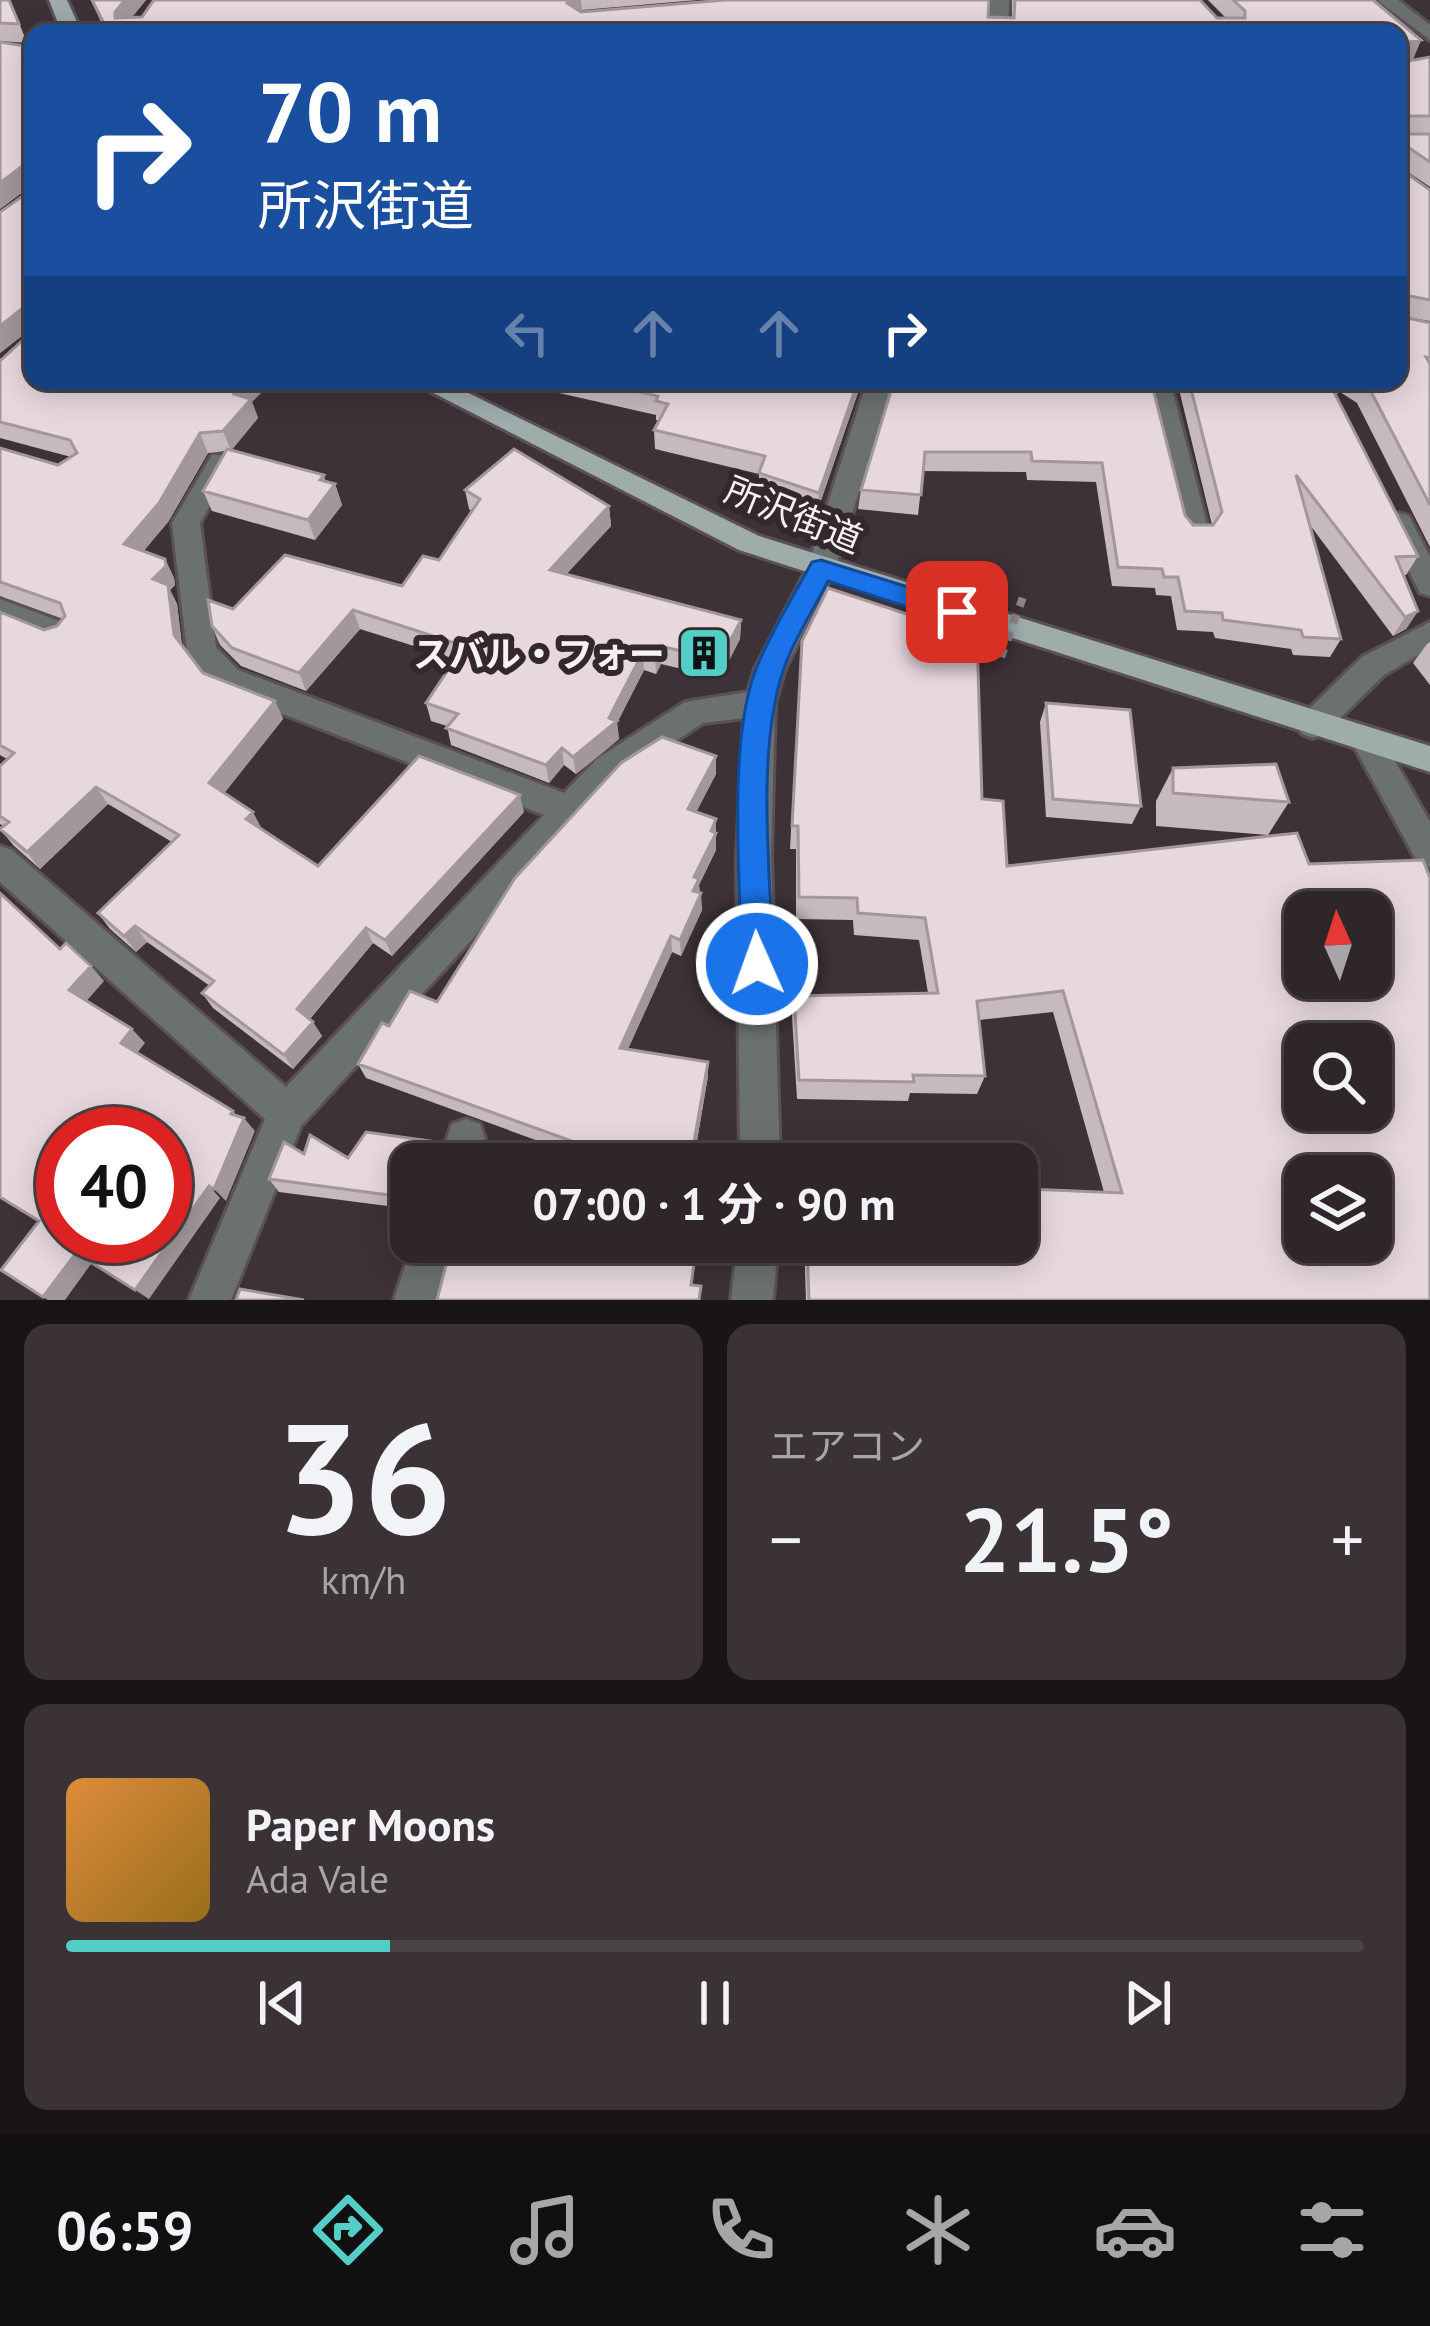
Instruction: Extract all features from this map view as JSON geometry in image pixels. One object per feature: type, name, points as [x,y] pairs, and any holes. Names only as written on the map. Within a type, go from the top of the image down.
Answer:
[{"type":"main road","name":"所沢街道","points":[[441,390],[749,543],[1430,759]]},
{"type":"street","points":[[1386,0],[1430,34]]},
{"type":"street","points":[[760,1143],[754,834],[760,703],[770,669],[821,569],[877,390]]},
{"type":"street","points":[[1159,390],[1195,532]]},
{"type":"street","points":[[221,462],[186,523],[202,651],[227,679],[570,810]]},
{"type":"street","points":[[1390,505],[1430,586]]},
{"type":"street","points":[[0,610],[57,632]]},
{"type":"street","points":[[1313,725],[1373,666],[1430,634]]},
{"type":"street","points":[[210,1300],[286,1113],[609,768],[696,711],[760,703]]},
{"type":"street","points":[[1366,739],[1430,853]]},
{"type":"street","points":[[0,861],[286,1113]]},
{"type":"street","points":[[415,1300],[426,1263]]},
{"type":"street","points":[[752,1300],[756,1263]]},
{"type":"path","points":[[1001,657],[1023,597]]},
{"type":"building","points":[[0,0],[9,0],[19,24],[0,23]]},
{"type":"building","points":[[92,0],[125,0],[115,18],[142,17],[154,0],[570,0],[567,3],[581,12],[725,0],[989,0],[988,17],[1014,18],[1015,0],[1200,0],[1217,18],[1245,18],[1245,11],[1233,0],[1373,0],[1402,24],[104,24]]},
{"type":"building","points":[[1407,28],[1421,40],[1407,42]]},
{"type":"building","points":[[0,42],[24,46],[24,167],[0,183]]},
{"type":"building","points":[[1430,57],[1430,116],[1407,116],[1407,61]]},
{"type":"building","points":[[1407,134],[1430,134],[1430,162],[1409,148]]},
{"type":"building","points":[[1407,174],[1430,190],[1430,300],[1407,295]]},
{"type":"building","points":[[24,195],[24,307],[0,326],[0,212]]},
{"type":"building","points":[[1407,318],[1430,323],[1430,358],[1426,357],[1430,364],[1430,505],[1370,390],[1407,390]]},
{"type":"building","points":[[24,339],[24,390],[238,390],[234,394],[251,399],[223,431],[200,433],[159,503],[124,544],[165,559],[166,566],[153,579],[168,585],[174,635],[203,673],[275,701],[209,783],[253,812],[246,819],[318,866],[419,756],[520,795],[385,940],[366,928],[297,1009],[313,1022],[284,1055],[202,993],[214,981],[135,926],[124,936],[98,913],[179,835],[96,787],[27,852],[0,829],[9,822],[0,816],[0,766],[14,753],[0,745],[0,612],[44,630],[57,626],[65,616],[60,603],[0,582],[0,448],[58,465],[77,453],[70,440],[0,422],[0,361]]},
{"type":"building","points":[[630,390],[855,390],[819,493],[759,473],[765,456],[654,430],[668,404],[656,401],[658,396]]},
{"type":"building","points":[[891,390],[1153,390],[1185,515],[1193,525],[1213,525],[1222,512],[1191,390],[1333,390],[1418,556],[1396,557],[1418,611],[1405,617],[1296,475],[1341,639],[1303,637],[1301,630],[1223,620],[1222,613],[1185,611],[1178,577],[1164,577],[1162,569],[1118,567],[1102,463],[1032,461],[1031,452],[925,452],[921,495],[861,490]]},
{"type":"building","points":[[227,449],[324,475],[320,480],[335,484],[308,520],[203,491]]},
{"type":"building","points":[[514,449],[609,506],[550,570],[741,620],[720,660],[660,646],[655,655],[643,652],[609,718],[617,721],[573,757],[562,748],[546,765],[446,728],[458,714],[426,703],[464,646],[353,610],[299,673],[232,648],[212,626],[208,600],[233,609],[285,555],[402,586],[423,556],[439,560],[480,499],[465,490]]},
{"type":"building","points":[[828,588],[977,637],[982,799],[1003,801],[1007,866],[1297,833],[1309,864],[1423,860],[1430,878],[1430,1300],[809,1300],[808,1263],[1038,1263],[1038,1189],[1122,1193],[1063,991],[977,1001],[985,1076],[913,1075],[914,1082],[799,1080],[794,996],[938,993],[925,918],[858,913],[857,898],[799,897],[798,826],[792,826],[802,641]]},
{"type":"building","points":[[1046,703],[1130,710],[1141,806],[1053,799]]},
{"type":"building","points":[[662,737],[716,756],[688,809],[716,819],[711,831],[716,833],[694,877],[699,879],[693,891],[701,893],[680,940],[671,936],[620,1048],[708,1062],[694,1143],[577,1143],[358,1064],[382,1023],[389,1026],[410,991],[437,1002],[515,878],[621,763]]},
{"type":"building","points":[[1276,764],[1289,802],[1173,793],[1173,768]]},
{"type":"building","points":[[0,893],[60,949],[66,943],[91,966],[69,990],[132,1029],[121,1043],[244,1118],[214,1189],[209,1186],[192,1210],[192,1107],[36,1107],[36,1219],[0,1197]]},
{"type":"building","points":[[366,1132],[430,1141],[390,1143],[390,1195],[269,1179],[284,1142],[304,1154],[310,1135],[348,1158]]},
{"type":"building","points":[[36,1225],[36,1263],[68,1263],[43,1297],[1,1270]]},
{"type":"building","points":[[92,1263],[154,1263],[135,1290]]},
{"type":"building","points":[[447,1263],[694,1263],[691,1285],[701,1286],[699,1300],[437,1300]]},
{"type":"building","points":[[240,1289],[304,1300],[236,1300]]},
{"type":"place","name":"スバル・フォー","points":[[704,653]]},
{"type":"route","points":[[757,964],[755,749],[760,703],[785,636],[821,569],[957,612]]}]
